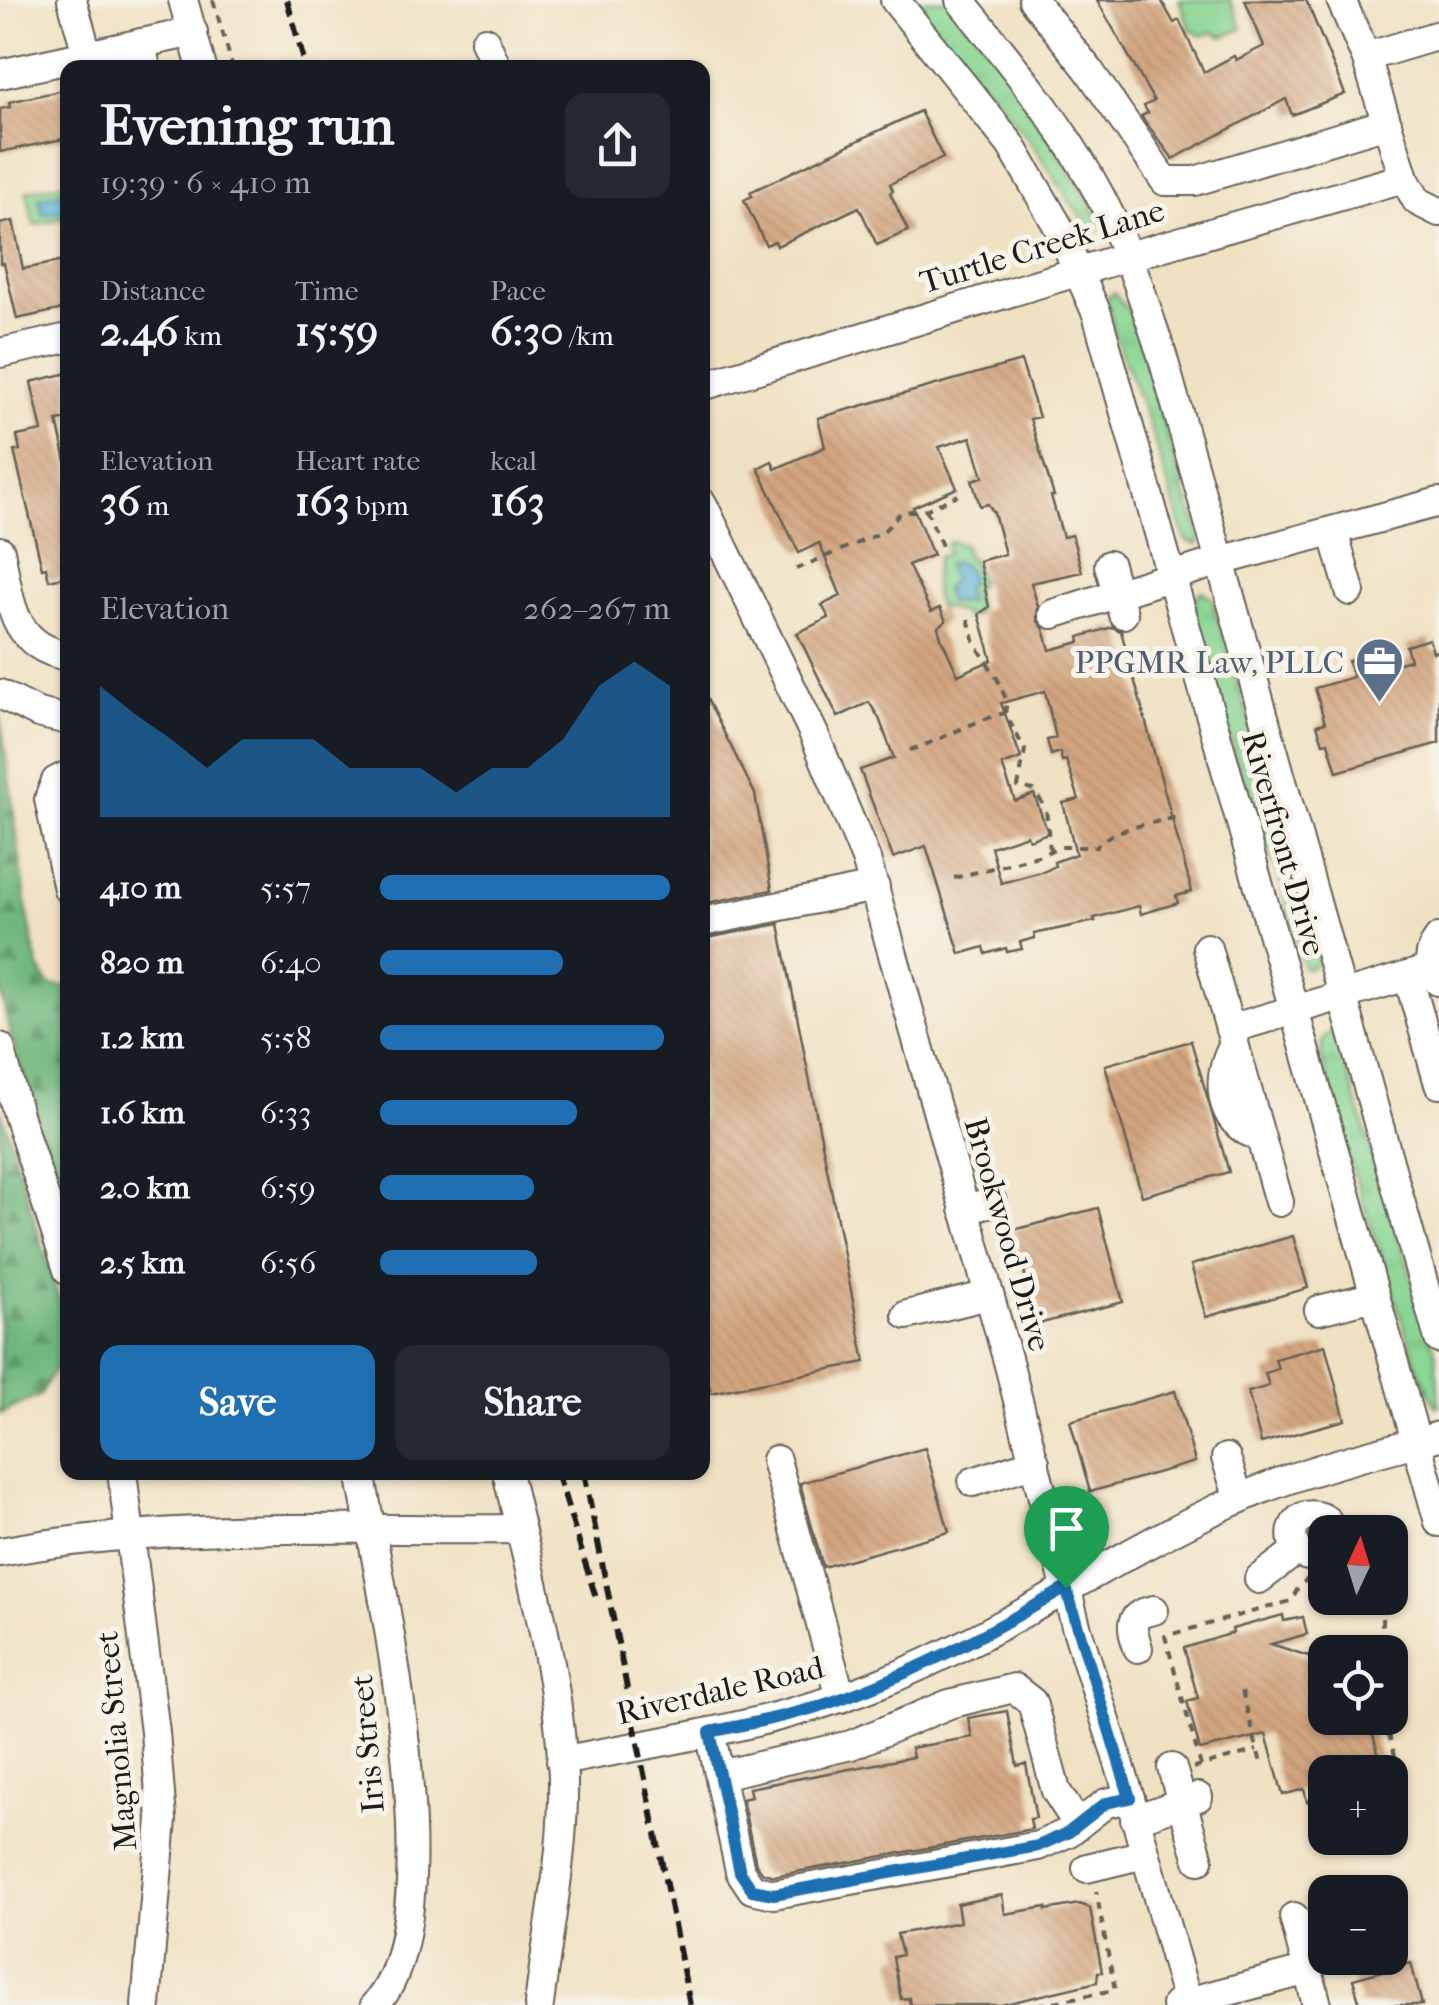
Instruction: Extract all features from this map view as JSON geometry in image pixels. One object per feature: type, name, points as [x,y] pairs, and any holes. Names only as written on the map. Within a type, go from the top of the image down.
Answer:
[{"type":"street","points":[[72,0],[87,54]]},
{"type":"street","points":[[184,0],[200,60]]},
{"type":"street","name":"Riverfront Drive","points":[[895,0],[1011,145],[1059,228],[1097,314],[1375,1296],[1427,1439],[1439,1522]]},
{"type":"street","name":"Riverfront Drive","points":[[960,0],[1027,82],[1070,145],[1128,256],[1162,355],[1439,1339]]},
{"type":"street","points":[[1033,0],[1088,69],[1165,181],[1195,181],[1387,123]]},
{"type":"street","points":[[1341,0],[1366,57],[1404,178],[1417,201],[1439,212]]},
{"type":"street","points":[[1,72],[87,54],[144,55],[193,32]]},
{"type":"street","points":[[1366,57],[1439,35]]},
{"type":"street","points":[[485,41],[493,60]]},
{"type":"street","name":"Turtle Creek Lane","points":[[710,384],[1128,256],[1404,178]]},
{"type":"street","points":[[0,353],[60,340]]},
{"type":"street","points":[[1052,614],[1120,604],[1173,576],[1439,502]]},
{"type":"street","name":"Brookwood Drive","points":[[710,520],[813,732],[874,887],[1035,1462],[1066,1588],[1133,1809],[1183,2004]]},
{"type":"street","points":[[1333,530],[1350,591]]},
{"type":"street","points":[[0,551],[19,627],[28,640],[60,653]]},
{"type":"street","points":[[1109,565],[1120,604]]},
{"type":"street","points":[[0,694],[38,713],[60,718]]},
{"type":"street","points":[[60,779],[48,799],[60,854]]},
{"type":"street","points":[[710,920],[874,887]]},
{"type":"street","points":[[1439,938],[1432,948],[1426,976],[1439,1084]]},
{"type":"street","points":[[1207,948],[1278,1202]]},
{"type":"street","points":[[1232,1037],[1342,995],[1426,976]]},
{"type":"street","points":[[0,1047],[60,1244]]},
{"type":"street","points":[[964,1209],[992,1202]]},
{"type":"street","points":[[907,1316],[989,1295]]},
{"type":"street","points":[[1319,1310],[1375,1296]]},
{"type":"street","name":"Riverdale Road","points":[[562,1761],[797,1713],[841,1698],[942,1656],[1096,1570],[1239,1499],[1427,1439]]},
{"type":"street","points":[[1226,1458],[1239,1499]]},
{"type":"street","points":[[776,1460],[841,1698]]},
{"type":"street","points":[[973,1482],[1035,1462]]},
{"type":"street","points":[[1296,1479],[1306,1516],[1292,1530],[1308,1553]]},
{"type":"street","name":"Magnolia Street","points":[[123,1480],[162,1818],[146,2005]]},
{"type":"street","name":"Iris Street","points":[[361,1480],[386,1605],[405,1740],[410,1858],[400,1960],[393,1979],[375,2005]]},
{"type":"street","points":[[509,1480],[542,1635],[562,1761],[561,1838],[539,2005]]},
{"type":"street","points":[[0,1552],[131,1536],[217,1532],[519,1529]]},
{"type":"street","points":[[1259,1579],[1308,1561]]},
{"type":"street","points":[[1138,1648],[1132,1630],[1134,1619],[1140,1613],[1154,1610]]},
{"type":"street","points":[[720,1775],[851,1745],[950,1704],[1014,1688],[1032,1702],[1056,1790],[1078,1825]]},
{"type":"street","points":[[710,1732],[740,1872],[752,1890],[774,1894],[1038,1846],[1078,1825],[1106,1803],[1133,1809],[1190,1800]]},
{"type":"street","points":[[1183,1769],[1200,1860]]},
{"type":"street","points":[[1089,1867],[1145,1854]]},
{"type":"street","points":[[1183,2004],[1308,1970],[1294,1917]]},
{"type":"street","points":[[1309,1975],[1318,2005]]},
{"type":"path","points":[[213,0],[231,60]]},
{"type":"path","points":[[796,569],[882,532],[900,512],[926,509],[958,494]]},
{"type":"path","points":[[926,509],[945,553]]},
{"type":"path","points":[[968,618],[975,643],[1008,702],[1005,713],[1024,750],[1018,787],[1034,790],[1046,808],[1050,851]]},
{"type":"path","points":[[910,750],[1005,713]]},
{"type":"path","points":[[954,878],[1058,847],[1096,847],[1110,832],[1182,816]]},
{"type":"path","points":[[1257,1750],[1183,1769],[1165,1636],[1291,1601],[1308,1567]]},
{"type":"path","points":[[1242,1691],[1262,1767]]},
{"type":"path","points":[[1038,2005],[1115,1990],[1089,1867]]},
{"type":"green space","points":[[910,0],[949,0],[1012,75],[1096,213],[1098,230],[1092,231],[1026,136]]},
{"type":"green space","points":[[1179,0],[1230,0],[1242,29],[1222,37],[1213,32],[1202,36],[1191,30]]},
{"type":"green space","points":[[60,184],[60,219],[34,225],[27,191]]},
{"type":"green space","points":[[1114,293],[1131,314],[1137,331],[1182,486],[1201,535],[1198,545],[1186,541],[1149,424],[1112,328],[1108,296]]},
{"type":"green space","points":[[950,541],[965,545],[965,553],[973,561],[980,582],[973,593],[978,607],[975,615],[964,617],[963,613],[937,606],[936,568],[939,556],[948,554],[946,547]]},
{"type":"green space","points":[[1202,591],[1212,599],[1281,807],[1319,950],[1317,964],[1309,969],[1303,967],[1278,874],[1236,760],[1195,611],[1195,598]]},
{"type":"green space","points":[[0,712],[38,966],[49,985],[60,986],[60,1192],[21,1072],[0,987]]},
{"type":"green space","points":[[1330,1032],[1335,1033],[1436,1355],[1439,1406],[1418,1369],[1348,1156],[1321,1057],[1322,1041]]},
{"type":"green space","points":[[0,1107],[60,1304],[60,1359],[40,1395],[0,1414]]},
{"type":"water","points":[[60,193],[60,211],[43,215],[39,198]]},
{"type":"water","points":[[955,562],[967,568],[971,581],[965,590],[968,603],[948,602],[945,589],[952,580],[946,564]]},
{"type":"building","points":[[1097,0],[1161,0],[1174,23],[1179,20],[1204,72],[1264,46],[1245,0],[1306,0],[1345,94],[1292,115],[1286,99],[1173,159],[1141,116],[1148,113],[1144,106],[1154,101]]},
{"type":"building","points":[[60,91],[60,140],[0,152],[0,109],[10,107],[9,102]]},
{"type":"building","points":[[920,111],[943,158],[890,184],[890,193],[908,231],[877,245],[859,207],[777,246],[775,241],[766,245],[744,200],[752,196],[750,192]]},
{"type":"building","points":[[13,221],[23,269],[60,262],[60,310],[17,319],[4,263],[0,263],[0,224]]},
{"type":"building","points":[[1021,361],[1039,417],[1030,419],[1051,496],[1063,537],[1072,535],[1082,572],[1031,583],[1038,606],[1037,620],[1050,650],[1112,627],[1121,631],[1192,892],[1176,896],[1178,903],[1141,914],[1139,906],[1094,918],[1095,921],[1034,934],[1035,938],[1020,942],[1022,949],[1007,952],[1006,948],[986,954],[984,947],[960,954],[926,846],[893,858],[860,770],[894,758],[879,718],[869,702],[838,717],[797,633],[829,618],[822,605],[841,596],[819,543],[799,553],[758,468],[772,461],[775,469],[825,447],[818,418]],"holes":[[[971,437],[983,477],[972,480],[980,506],[988,504],[994,513],[1005,554],[979,561],[989,607],[979,614],[992,660],[958,675],[938,627],[946,621],[940,608],[931,612],[908,565],[933,555],[913,507],[957,488],[939,447]],[[1045,691],[1056,738],[1047,740],[1051,755],[1060,752],[1062,761],[1066,760],[1079,799],[1063,803],[1076,854],[1054,862],[1055,866],[1045,871],[1001,883],[991,847],[1027,835],[1029,840],[1048,833],[1034,794],[1015,801],[1002,765],[1021,758],[1001,703]]]},
{"type":"building","points":[[60,375],[60,578],[49,580],[46,567],[42,568],[14,451],[20,450],[17,436],[42,431],[31,382]]},
{"type":"building","name":"PPGMR Law, PLLC","points":[[1429,639],[1433,652],[1439,651],[1439,743],[1337,772],[1328,742],[1323,743],[1317,725],[1325,723],[1315,688],[1353,677],[1348,661],[1372,654],[1376,669],[1410,660],[1406,646]]},
{"type":"building","points":[[710,705],[755,794],[772,890],[710,902]]},
{"type":"building","points":[[779,924],[865,1362],[711,1393],[710,1388],[710,937]]},
{"type":"building","points":[[1191,1041],[1229,1172],[1142,1196],[1105,1065]]},
{"type":"building","points":[[1098,1208],[1123,1302],[1038,1324],[1013,1230]]},
{"type":"building","points":[[1293,1236],[1308,1288],[1206,1317],[1191,1265]]},
{"type":"building","points":[[1325,1345],[1345,1420],[1261,1443],[1248,1392],[1269,1386],[1265,1373],[1278,1369],[1275,1359]]},
{"type":"building","points":[[1175,1391],[1195,1462],[1090,1492],[1070,1421]]},
{"type":"building","points":[[925,1448],[949,1532],[823,1567],[800,1483]]},
{"type":"building","points":[[1283,1615],[1284,1621],[1303,1617],[1307,1634],[1271,1644],[1308,1656],[1308,1735],[1373,1735],[1379,1755],[1308,1755],[1307,1802],[1304,1789],[1283,1795],[1266,1734],[1200,1750],[1187,1701],[1198,1698],[1184,1648],[1233,1633],[1232,1629]]},
{"type":"building","points":[[1007,1711],[1017,1766],[1026,1764],[1036,1818],[1030,1819],[1032,1829],[774,1876],[763,1873],[756,1864],[742,1799],[751,1797],[749,1788],[913,1757],[911,1748],[972,1737],[968,1718]]},
{"type":"building","points":[[1002,1895],[1005,1914],[1079,1904],[1090,1908],[1102,1972],[1098,1972],[1097,1982],[1001,2005],[910,2005],[909,1998],[901,1999],[893,1957],[902,1955],[897,1934],[960,1922],[957,1904]]},
{"type":"building","points":[[1411,1963],[1422,2005],[1360,2005],[1353,1979],[1408,1975]]},
{"type":"railway","points":[[287,0],[304,60]]},
{"type":"railway","points":[[559,1480],[596,1598]]},
{"type":"railway","points":[[586,1480],[690,2005]]},
{"type":"place","name":"PPGMR Law, PLLC","points":[[1379,704]]},
{"type":"route","points":[[1066,1588],[1130,1798],[1106,1803],[1069,1832],[1038,1846],[774,1894],[752,1890],[740,1872],[710,1732],[797,1713],[882,1682],[942,1656],[1066,1588]]}]
